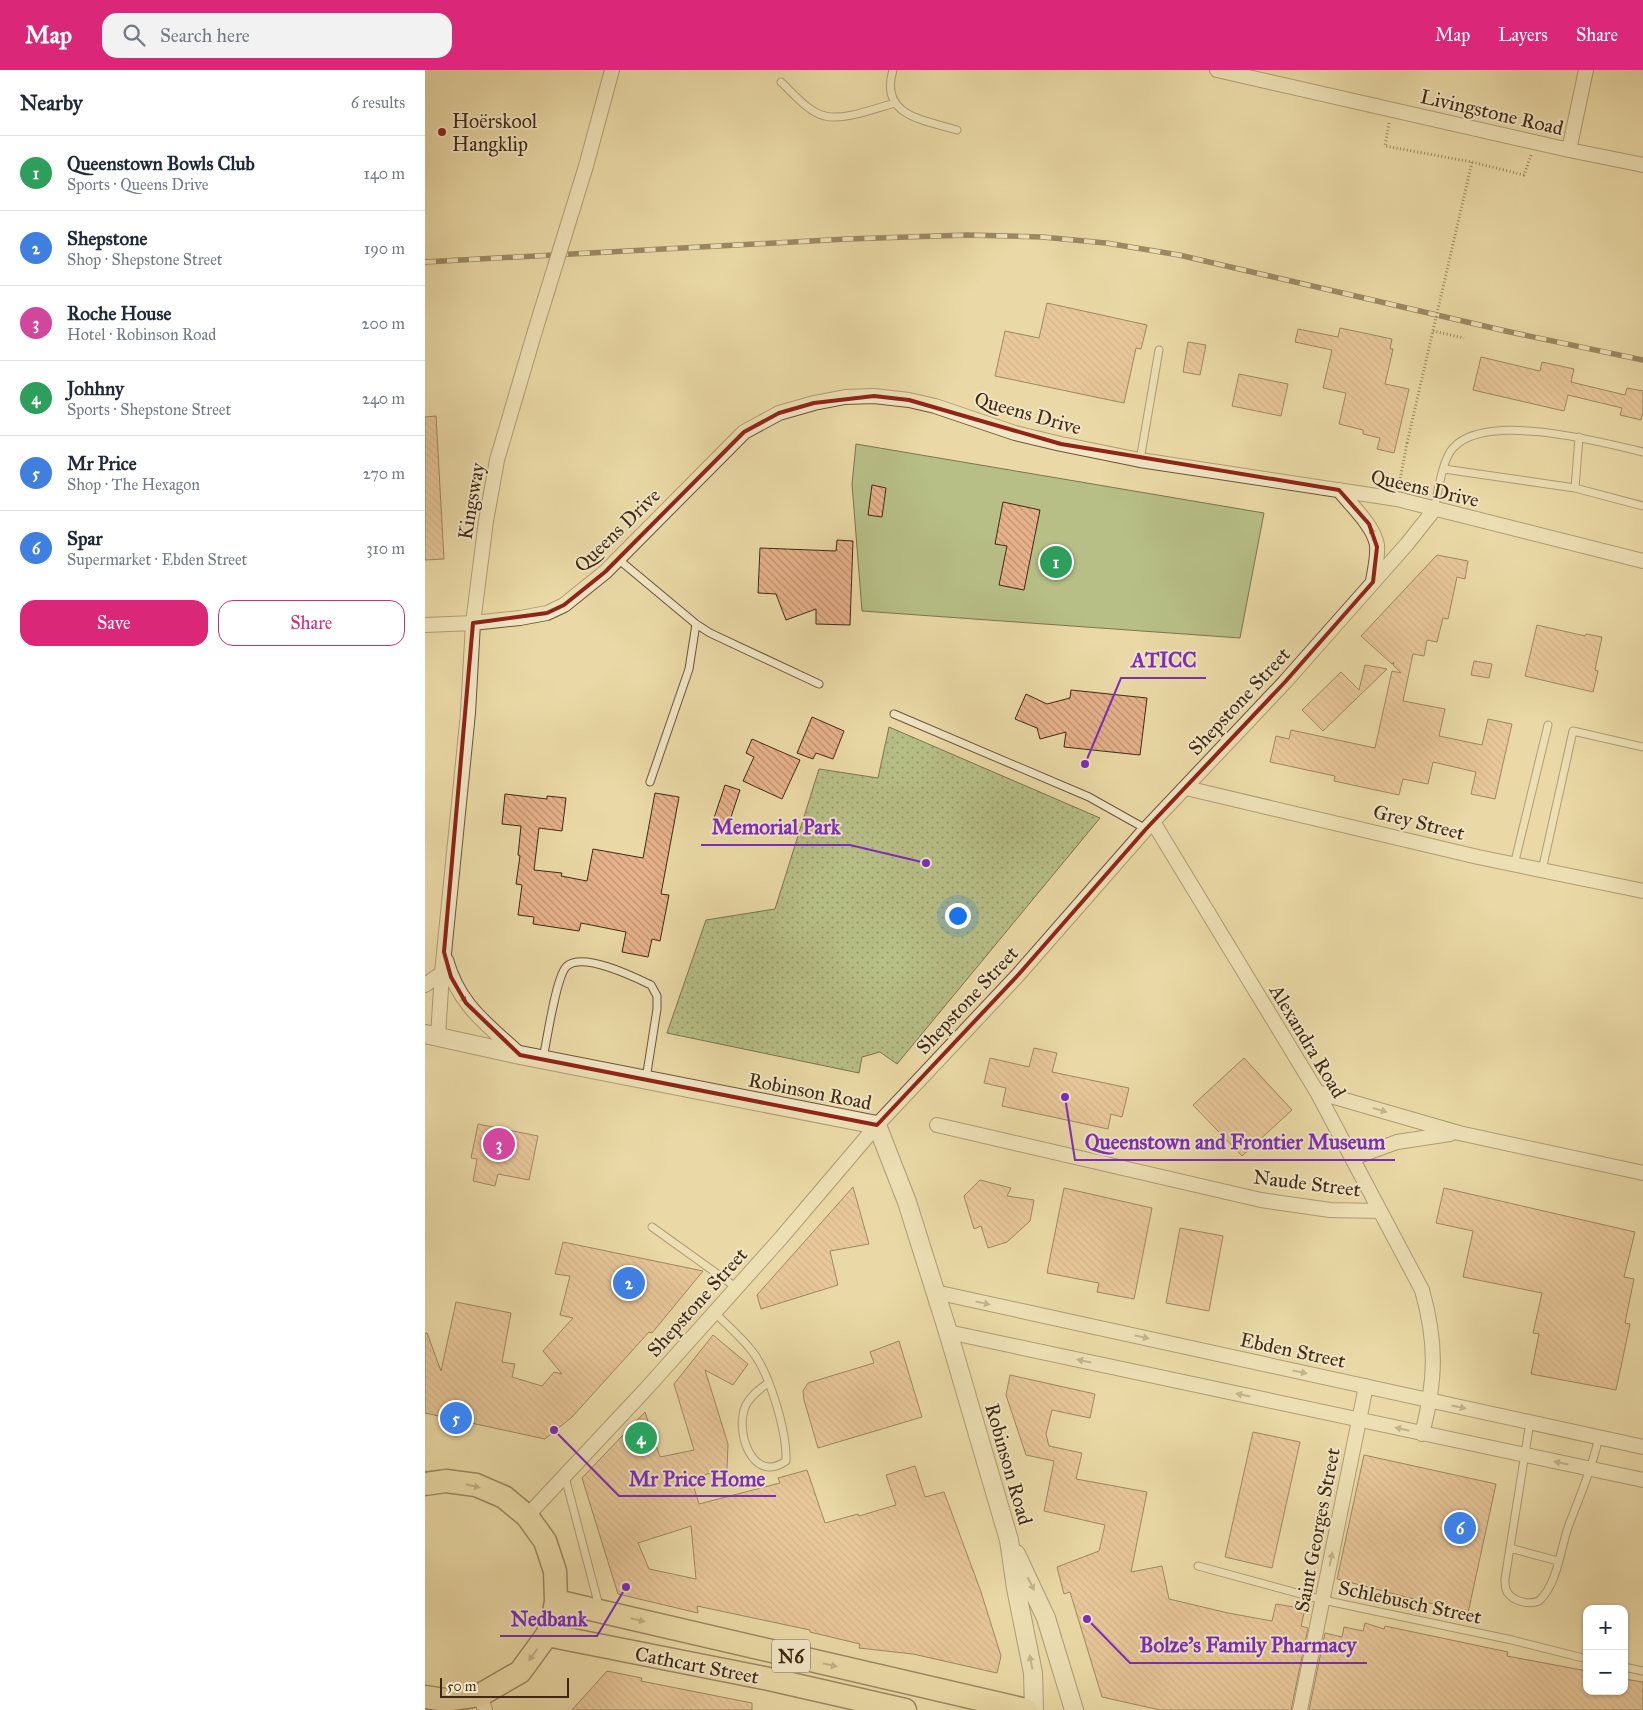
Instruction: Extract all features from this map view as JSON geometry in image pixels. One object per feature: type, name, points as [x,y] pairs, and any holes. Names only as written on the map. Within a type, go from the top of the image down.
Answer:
[{"type":"highway","points":[[425,1484],[447,1481],[476,1485],[504,1497],[527,1516],[545,1541],[555,1571],[556,1601],[553,1619],[547,1635],[520,1672],[483,1702],[425,1697]]},
{"type":"highway","name":"Cathcart Street","points":[[556,1601],[1026,1710]]},
{"type":"highway","name":"Cathcart Street","points":[[547,1635],[769,1679],[905,1710]]},
{"type":"street","name":"Kingsway","points":[[431,1035],[442,973],[462,784],[473,623],[493,480],[613,70]]},
{"type":"street","name":"Livingstone Road","points":[[1217,70],[1643,165]]},
{"type":"street","points":[[1569,150],[1586,70]]},
{"type":"street","name":"Queens Drive","points":[[425,625],[473,623],[520,618],[547,613],[564,605],[618,559],[744,432],[779,413],[814,402],[845,397],[873,396],[909,400],[935,406],[1015,434],[1140,460],[1397,500],[1643,561]]},
{"type":"street","points":[[1339,490],[1369,524],[1375,535],[1377,560],[1373,582]]},
{"type":"street","name":"Shepstone Street","points":[[527,1516],[646,1389],[737,1288],[877,1126],[1019,974],[1150,825],[1285,682],[1407,544],[1434,510]]},
{"type":"street","name":"Grey Street","points":[[1186,788],[1514,864],[1643,891]]},
{"type":"street","name":"Alexandra Road","points":[[1150,825],[1317,1092],[1422,1290],[1429,1313],[1433,1337],[1433,1379],[1422,1434]]},
{"type":"street","name":"Kingsway","points":[[444,952],[451,977],[461,996],[472,1010],[520,1054]]},
{"type":"street","points":[[425,984],[442,973]]},
{"type":"street","name":"Robinson Road","points":[[431,1035],[877,1126],[907,1202],[948,1332],[1009,1540],[1016,1588],[1033,1673],[1034,1710]]},
{"type":"street","points":[[1317,1092],[1459,1133],[1643,1173]]},
{"type":"street","name":"Naude Street","points":[[937,1125],[1261,1200],[1330,1210],[1379,1211]]},
{"type":"street","points":[[1353,1158],[1397,1142],[1459,1133]]},
{"type":"street","name":"Ebden Street","points":[[935,1292],[1643,1447]]},
{"type":"street","points":[[948,1332],[1643,1480]]},
{"type":"street","name":"Saint Georges Street","points":[[1300,1710],[1366,1386]]},
{"type":"street","name":"Robinson Road","points":[[1009,1540],[1046,1618],[1074,1710]]},
{"type":"lane","points":[[893,70],[890,86],[895,103],[899,109],[907,114],[957,130]]},
{"type":"lane","points":[[781,82],[805,104],[825,116],[840,117],[895,103]]},
{"type":"lane","points":[[1140,460],[1159,350]]},
{"type":"lane","points":[[1434,510],[1449,454],[1453,447],[1466,438],[1473,436],[1493,432],[1527,430],[1579,437],[1643,452]]},
{"type":"lane","points":[[1575,488],[1579,437]]},
{"type":"lane","points":[[1444,469],[1575,488],[1643,506]]},
{"type":"lane","points":[[618,559],[696,624],[710,633],[819,684]]},
{"type":"lane","points":[[650,782],[689,669],[696,624]]},
{"type":"lane","points":[[894,714],[1150,825]]},
{"type":"lane","points":[[1514,864],[1548,725]]},
{"type":"lane","points":[[1542,870],[1573,730],[1643,747]]},
{"type":"lane","points":[[543,1059],[562,972],[570,964],[582,962],[607,966],[651,985],[657,996],[655,1032],[646,1080]]},
{"type":"lane","points":[[652,1227],[737,1288]]},
{"type":"lane","points":[[714,1312],[753,1352],[762,1366],[768,1383],[778,1412],[786,1451],[786,1461],[771,1468],[761,1465],[751,1456],[743,1437],[742,1422],[747,1404],[754,1394],[768,1383]]},
{"type":"lane","points":[[1530,1422],[1505,1579],[1505,1588],[1512,1597],[1528,1603],[1534,1603],[1541,1598],[1550,1586],[1570,1522],[1591,1469],[1599,1437]]},
{"type":"lane","points":[[564,1476],[601,1612]]},
{"type":"lane","points":[[1510,1548],[1558,1561]]},
{"type":"lane","name":"Schlebusch Street","points":[[1199,1566],[1323,1600],[1503,1638],[1583,1658]]},
{"type":"lane","points":[[1628,1668],[1643,1671]]},
{"type":"path","points":[[1392,110],[1385,146],[1472,162],[1524,175]]},
{"type":"path","points":[[1397,500],[1407,443],[1472,162]]},
{"type":"path","points":[[1433,331],[1464,338]]},
{"type":"highlighted area","points":[[874,396],[909,400],[1061,444],[1339,490],[1369,524],[1377,547],[1373,582],[1285,682],[1146,829],[1019,974],[877,1125],[520,1055],[466,1003],[451,977],[444,952],[473,623],[547,613],[564,605],[605,572],[744,432],[779,413],[814,403]]},
{"type":"green space","points":[[856,444],[1264,513],[1240,638],[862,611],[852,484]]},
{"type":"green space","points":[[889,727],[1100,818],[897,1064],[880,1052],[862,1057],[859,1073],[667,1033],[706,920],[775,909],[819,769],[878,778]]},
{"type":"building","points":[[1047,303],[1147,325],[1141,349],[1136,348],[1124,403],[995,376],[1005,331],[1039,338]]},
{"type":"building","points":[[1340,328],[1392,339],[1390,349],[1393,349],[1385,384],[1409,389],[1394,453],[1377,449],[1380,438],[1363,434],[1363,430],[1339,424],[1346,393],[1323,388],[1332,350],[1295,342],[1298,329],[1338,337]]},
{"type":"building","points":[[1188,342],[1206,345],[1200,375],[1183,372]]},
{"type":"building","points":[[1481,357],[1540,371],[1542,362],[1574,369],[1571,382],[1625,395],[1627,388],[1643,391],[1641,420],[1620,415],[1622,408],[1568,395],[1564,411],[1473,390]]},
{"type":"building","points":[[1239,374],[1288,384],[1281,416],[1232,406]]},
{"type":"building","points":[[436,416],[444,559],[425,560],[425,417]]},
{"type":"building","points":[[872,485],[886,488],[882,517],[868,515]]},
{"type":"building","points":[[1003,502],[1040,510],[1024,590],[999,585],[1007,546],[995,544]]},
{"type":"building","points":[[837,540],[853,541],[850,625],[816,624],[816,609],[786,620],[776,594],[758,593],[760,548],[836,551]]},
{"type":"building","points":[[1437,555],[1468,561],[1465,579],[1457,577],[1448,619],[1443,618],[1437,642],[1427,640],[1424,656],[1413,654],[1403,701],[1445,709],[1439,736],[1482,745],[1488,719],[1512,724],[1495,799],[1471,794],[1476,772],[1433,762],[1428,784],[1403,779],[1399,795],[1334,781],[1335,776],[1270,762],[1276,736],[1289,739],[1291,730],[1375,748],[1392,671],[1401,673],[1393,665],[1394,662],[1392,664],[1361,636]]},
{"type":"building","points":[[1537,625],[1585,636],[1586,634],[1602,637],[1595,670],[1598,671],[1593,692],[1525,676]]},
{"type":"building","points":[[1474,661],[1492,664],[1489,678],[1471,675]]},
{"type":"building","points":[[1365,665],[1387,669],[1323,731],[1302,710],[1341,672],[1359,690]]},
{"type":"building","points":[[1071,690],[1147,698],[1140,755],[1064,747],[1066,732],[1040,739],[1037,728],[1015,719],[1026,694],[1047,704],[1070,698]]},
{"type":"building","points":[[812,717],[844,731],[833,759],[816,753],[813,759],[797,753]]},
{"type":"building","points":[[752,739],[800,760],[782,799],[743,781],[754,757],[746,753]]},
{"type":"building","points":[[725,785],[740,790],[728,826],[713,821]]},
{"type":"building","points":[[655,793],[679,797],[661,894],[669,895],[660,941],[652,939],[648,957],[622,952],[626,932],[581,923],[579,931],[533,924],[534,917],[518,915],[522,885],[516,884],[520,856],[518,855],[521,826],[502,824],[505,794],[547,799],[547,796],[566,798],[562,831],[539,828],[534,870],[562,873],[561,876],[587,881],[593,849],[643,858]]},
{"type":"building","points":[[1034,1048],[1057,1053],[1052,1072],[1129,1088],[1122,1117],[1111,1114],[1108,1129],[1002,1106],[1006,1088],[984,1083],[990,1058],[1029,1067]]},
{"type":"building","points":[[1244,1058],[1292,1110],[1242,1156],[1193,1105]]},
{"type":"building","points":[[478,1124],[538,1136],[529,1180],[498,1174],[495,1186],[473,1181],[477,1159],[471,1158]]},
{"type":"building","points":[[980,1180],[1011,1188],[1007,1196],[1034,1200],[1030,1221],[1007,1242],[988,1248],[981,1226],[974,1229],[964,1196]]},
{"type":"building","points":[[853,1187],[869,1244],[830,1251],[838,1285],[761,1309],[757,1295]]},
{"type":"building","points":[[1064,1188],[1152,1208],[1134,1299],[1097,1292],[1099,1283],[1047,1273]]},
{"type":"building","points":[[1444,1188],[1635,1232],[1624,1277],[1634,1279],[1625,1323],[1630,1324],[1616,1390],[1531,1374],[1539,1334],[1533,1333],[1542,1293],[1463,1277],[1473,1231],[1436,1223]]},
{"type":"building","points":[[1180,1228],[1223,1236],[1209,1311],[1166,1303]]},
{"type":"building","points":[[563,1242],[703,1271],[652,1333],[649,1332],[572,1417],[545,1439],[425,1413],[425,1333],[427,1333],[441,1371],[456,1302],[511,1313],[502,1362],[515,1364],[512,1377],[542,1386],[554,1372],[562,1374],[543,1351],[573,1318],[560,1315],[570,1276],[555,1274]]},
{"type":"building","points":[[713,1335],[748,1364],[733,1385],[705,1370],[728,1444],[727,1469],[691,1478],[699,1504],[780,1483],[778,1478],[807,1470],[825,1523],[858,1514],[859,1516],[896,1505],[886,1475],[915,1466],[925,1497],[944,1492],[981,1592],[1001,1656],[997,1673],[913,1654],[859,1648],[860,1644],[810,1632],[810,1630],[697,1606],[698,1613],[618,1594],[582,1478],[645,1412],[660,1457],[694,1450],[674,1384]],"holes":[[[691,1526],[696,1579],[649,1569],[638,1543]]]},
{"type":"building","points":[[899,1341],[922,1417],[818,1448],[804,1400],[803,1391],[808,1383],[874,1363],[870,1352]]},
{"type":"building","points":[[1010,1375],[1095,1394],[1090,1418],[1052,1410],[1046,1434],[1049,1446],[1082,1453],[1076,1479],[1147,1492],[1131,1572],[1162,1566],[1169,1599],[1228,1613],[1272,1621],[1276,1604],[1305,1609],[1301,1626],[1308,1628],[1291,1710],[1160,1710],[1102,1697],[1070,1592],[1064,1594],[1057,1567],[1099,1551],[1105,1525],[1044,1511],[1054,1461],[1026,1455],[1006,1395]]},
{"type":"building","points":[[1253,1432],[1300,1442],[1272,1568],[1225,1557]]},
{"type":"building","points":[[1364,1455],[1496,1484],[1468,1613],[1337,1579]]},
{"type":"building","points":[[1365,1623],[1384,1629],[1385,1626],[1508,1652],[1507,1656],[1583,1670],[1583,1695],[1628,1695],[1628,1680],[1643,1682],[1643,1710],[1309,1710],[1325,1633],[1342,1637],[1344,1627],[1363,1631]]},
{"type":"building","points":[[607,1671],[642,1678],[641,1681],[752,1703],[752,1710],[572,1710]]},
{"type":"railway","points":[[425,262],[847,239],[968,235],[1042,237],[1106,243],[1179,255],[1510,332],[1643,360]]},
{"type":"place","name":"Hoërskool Hangklip","points":[[442,132]]},
{"type":"place","name":"Queenstown Bowls Club","points":[[1056,562]]},
{"type":"place","name":"ATICC","points":[[1085,764]]},
{"type":"place","name":"Memorial Park","points":[[926,863]]},
{"type":"place","name":"Queenstown and Frontier Museum","points":[[1065,1097]]},
{"type":"place","name":"Roche House","points":[[499,1144]]},
{"type":"place","name":"Shepstone","points":[[629,1283]]},
{"type":"place","name":"Mr Price","points":[[456,1418]]},
{"type":"place","name":"Mr Price Home","points":[[554,1430]]},
{"type":"place","name":"Johhny","points":[[641,1438]]},
{"type":"place","name":"Spar","points":[[1460,1528]]},
{"type":"place","name":"Nedbank","points":[[626,1587]]},
{"type":"place","name":"Bolze's Family Pharmacy","points":[[1087,1619]]}]
